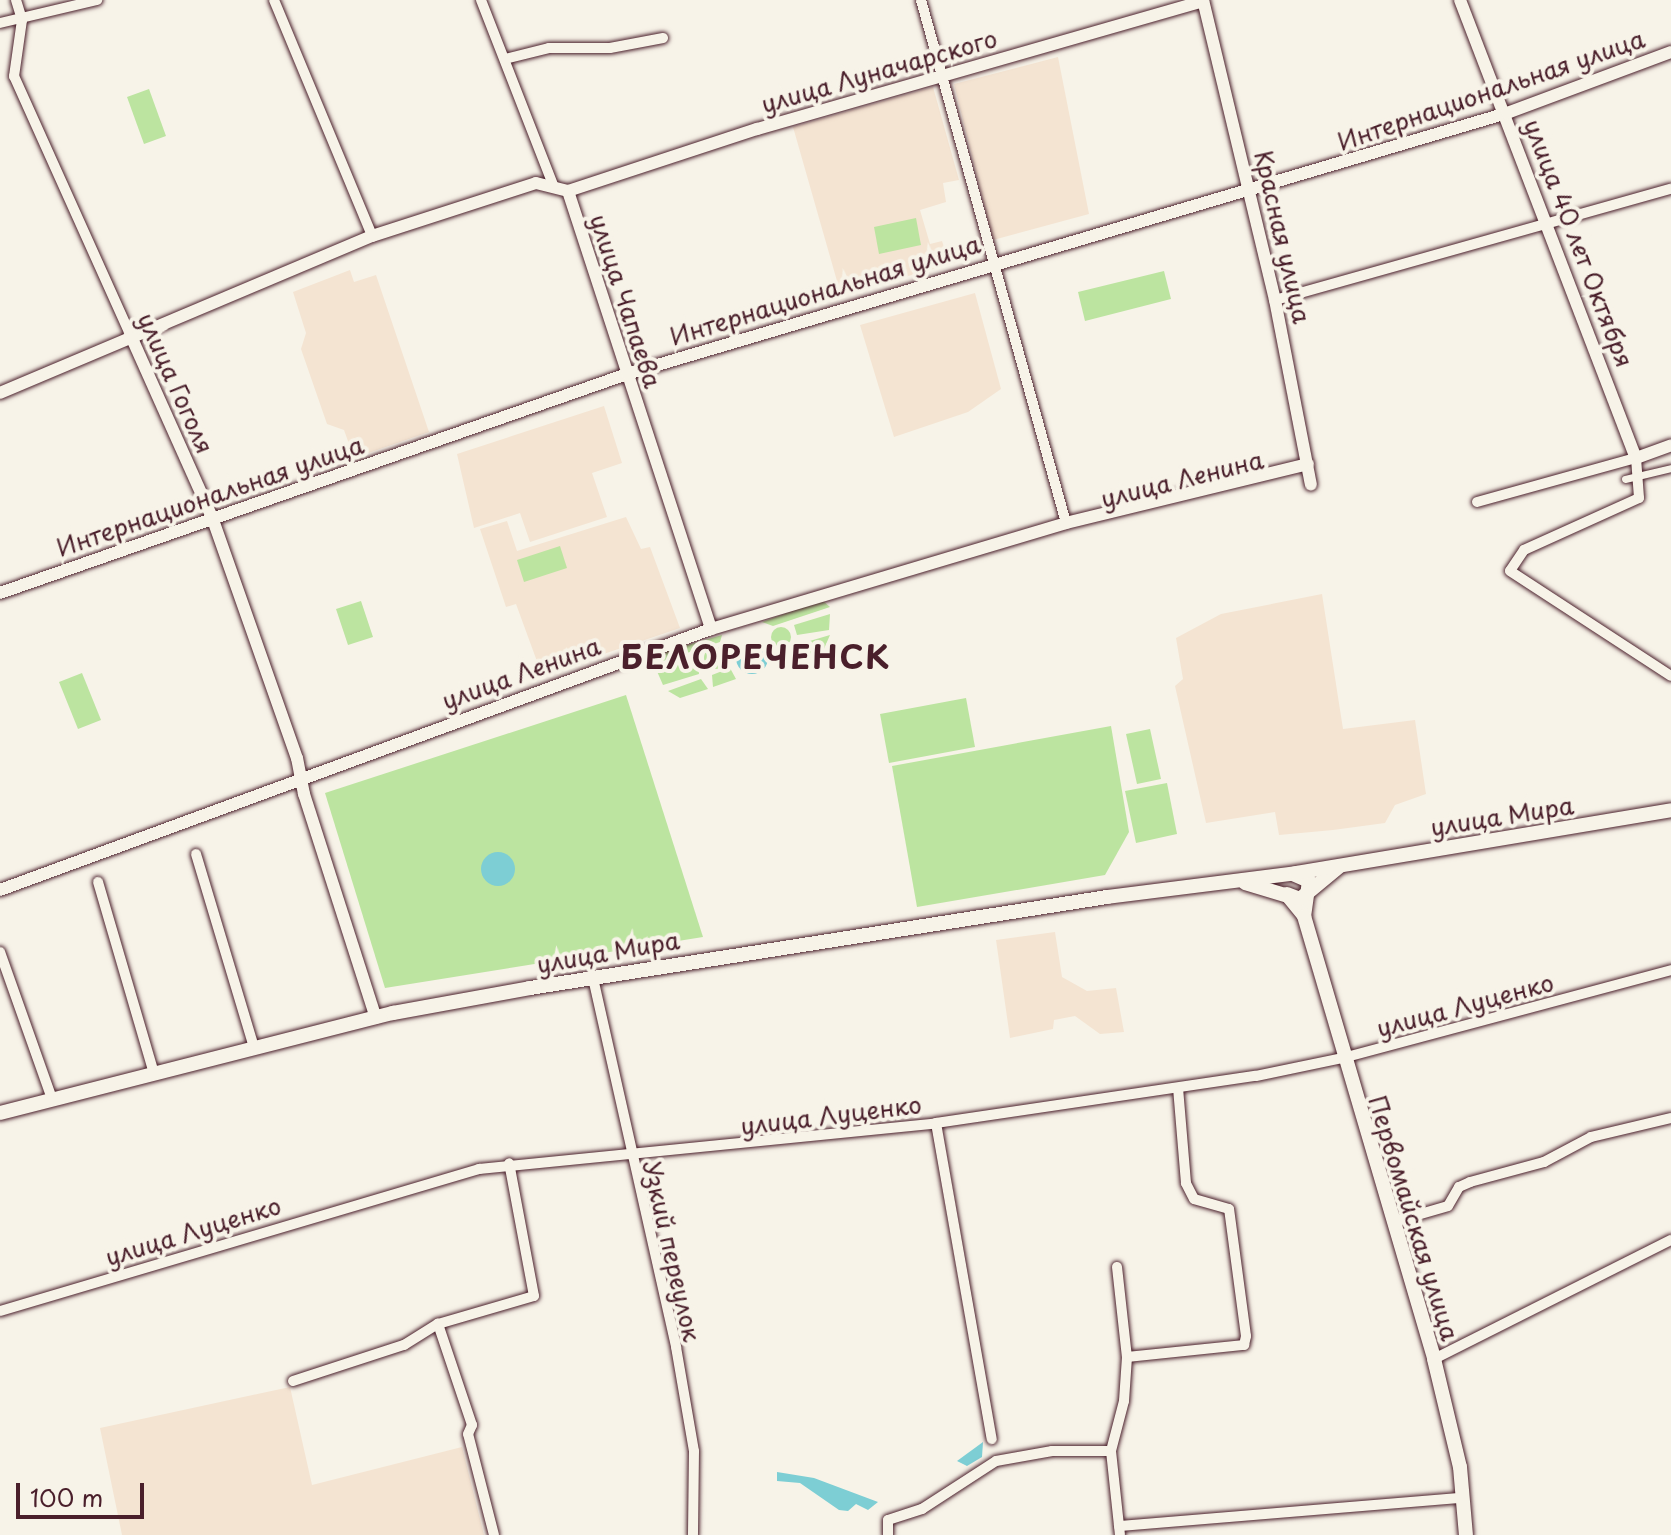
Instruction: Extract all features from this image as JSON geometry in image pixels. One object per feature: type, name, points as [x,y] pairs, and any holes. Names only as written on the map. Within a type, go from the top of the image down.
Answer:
[{"type":"main road","name":"улица Мира","points":[[0,1113],[376,1018],[593,978],[1296,873],[1671,810]]},
{"type":"main road","name":"улица Мира","points":[[1309,891],[1340,866]]},
{"type":"main road","points":[[1296,873],[1309,881],[1309,891],[1300,899],[1288,896],[1284,885],[1296,873]]},
{"type":"main road","name":"улица Мира","points":[[1233,880],[1288,896]]},
{"type":"main road","name":"Первомайская улица","points":[[1304,916],[1309,891]]},
{"type":"main road","name":"Первомайская улица","points":[[1288,896],[1304,916],[1343,1058],[1434,1359],[1463,1498],[1466,1535]]},
{"type":"street","name":"улица Гоголя","points":[[16,0],[22,20],[14,76],[212,517],[376,1018]]},
{"type":"street","points":[[0,23],[97,0]]},
{"type":"street","points":[[274,0],[372,236]]},
{"type":"street","points":[[481,0],[554,187]]},
{"type":"street","points":[[921,0],[1066,523]]},
{"type":"street","name":"улица Луначарского","points":[[568,191],[941,76],[1204,0]]},
{"type":"street","name":"Красная улица","points":[[1204,0],[1275,300],[1311,485]]},
{"type":"street","name":"улица 40 лет Октября","points":[[1460,0],[1507,113],[1636,458]]},
{"type":"street","points":[[505,59],[549,48],[610,48],[663,38]]},
{"type":"street","name":"Интернациональная улица","points":[[0,593],[627,374],[992,262],[1507,113],[1671,52]]},
{"type":"street","points":[[0,393],[130,334],[372,236],[536,183],[554,187]]},
{"type":"street","name":"улица Чапаева","points":[[554,187],[568,191],[711,629]]},
{"type":"street","points":[[1275,300],[1550,226],[1671,189]]},
{"type":"street","points":[[1477,502],[1636,458],[1671,445]]},
{"type":"street","points":[[1636,458],[1639,498],[1524,550],[1510,571],[1671,676]]},
{"type":"street","name":"улица Ленина","points":[[0,890],[299,776],[711,629],[1066,523],[1308,467]]},
{"type":"street","points":[[1625,479],[1671,468]]},
{"type":"street","points":[[196,854],[254,1047]]},
{"type":"street","points":[[98,882],[154,1074]]},
{"type":"street","points":[[0,952],[52,1099]]},
{"type":"street","name":"улица Луценко","points":[[0,1311],[355,1203],[509,1163],[936,1123],[1178,1088],[1343,1058],[1671,970]]},
{"type":"street","name":"Узкий переулок","points":[[593,978],[629,1154],[665,1295],[694,1451],[693,1535]]},
{"type":"street","points":[[1127,1357],[1244,1345],[1246,1336],[1229,1209],[1194,1199],[1186,1183],[1178,1088]]},
{"type":"street","points":[[1393,1222],[1448,1206],[1459,1187],[1470,1182],[1544,1162],[1591,1137],[1671,1118]]},
{"type":"street","points":[[936,1123],[992,1439]]},
{"type":"street","points":[[293,1381],[404,1345],[438,1324],[534,1296],[509,1163]]},
{"type":"street","points":[[1434,1359],[1671,1240]]},
{"type":"street","points":[[1117,1267],[1127,1357],[1124,1401],[1111,1451],[1120,1530],[1463,1498]]},
{"type":"street","points":[[438,1324],[472,1425],[468,1434],[494,1535]]},
{"type":"street","points":[[888,1535],[888,1520],[922,1509],[996,1457],[1052,1451],[1111,1451]]},
{"type":"shaded area","points":[[1058,57],[1089,214],[993,240],[954,84]]},
{"type":"shaded area","points":[[933,87],[959,180],[943,183],[946,202],[920,210],[930,244],[942,241],[945,250],[971,243],[975,257],[841,295],[793,127]]},
{"type":"shaded area","points":[[350,270],[354,282],[376,275],[429,432],[354,458],[344,430],[327,424],[301,349],[306,333],[293,292]]},
{"type":"shaded area","points":[[975,293],[1001,389],[968,412],[894,437],[860,325]]},
{"type":"shaded area","points":[[604,406],[622,463],[592,473],[607,517],[530,542],[520,513],[474,528],[457,454]]},
{"type":"shaded area","points":[[626,517],[641,549],[650,547],[680,628],[542,675],[516,604],[506,607],[480,529],[507,521],[517,551]]},
{"type":"shaded area","points":[[1322,594],[1343,729],[1415,720],[1426,794],[1395,805],[1385,823],[1333,830],[1279,835],[1275,812],[1206,823],[1175,686],[1183,679],[1176,638],[1221,614]]},
{"type":"shaded area","points":[[1055,932],[1062,977],[1087,991],[1116,988],[1124,1032],[1100,1034],[1075,1016],[1054,1020],[1053,1029],[1010,1038],[996,940]]},
{"type":"shaded area","points":[[290,1387],[312,1485],[462,1447],[484,1535],[122,1535],[100,1428]]},
{"type":"green space","points":[[149,89],[166,136],[144,144],[127,97]]},
{"type":"green space","points":[[916,218],[921,245],[879,254],[874,227]]},
{"type":"green space","points":[[1164,271],[1171,299],[1085,321],[1078,292]]},
{"type":"green space","points":[[560,546],[567,568],[524,582],[517,560]]},
{"type":"green space","points":[[822,600],[830,607],[773,626],[762,622]]},
{"type":"green space","points":[[361,601],[373,637],[348,645],[336,609]]},
{"type":"green space","points":[[830,614],[829,630],[797,635],[794,625]]},
{"type":"green space","points":[[781,627],[788,630],[791,637],[788,644],[781,647],[774,644],[771,637],[774,630]]},
{"type":"green space","points":[[722,635],[720,642],[654,664],[656,654]]},
{"type":"green space","points":[[830,635],[823,651],[804,656],[803,643]]},
{"type":"green space","points":[[715,647],[723,650],[726,658],[723,666],[715,669],[707,666],[704,658],[707,650]]},
{"type":"green space","points":[[697,656],[699,674],[663,685],[656,669]]},
{"type":"green space","points":[[730,668],[736,679],[713,687],[712,675]]},
{"type":"green space","points":[[82,673],[101,720],[78,729],[59,682]]},
{"type":"green space","points":[[701,679],[708,689],[680,698],[668,691]]},
{"type":"green space","points":[[626,695],[703,937],[385,988],[325,793]]},
{"type":"green space","points":[[966,698],[975,747],[889,763],[880,714]]},
{"type":"green space","points":[[1111,726],[1129,832],[1105,875],[917,907],[892,766]]},
{"type":"green space","points":[[1150,729],[1161,779],[1137,784],[1126,734]]},
{"type":"green space","points":[[1167,783],[1177,834],[1136,843],[1125,791]]},
{"type":"water","points":[[752,642],[764,646],[768,658],[764,670],[752,674],[740,670],[736,658],[740,646]]},
{"type":"water","points":[[498,852],[510,857],[515,869],[510,881],[498,886],[486,881],[481,869],[486,857]]},
{"type":"water","points":[[983,1442],[982,1457],[967,1466],[957,1461]]},
{"type":"water","points":[[777,1472],[814,1478],[878,1502],[868,1510],[856,1504],[848,1511],[839,1510],[800,1483],[777,1481]]},
{"type":"district","name":"БЕЛОРЕЧЕНСК","points":[[756,656]]}]
